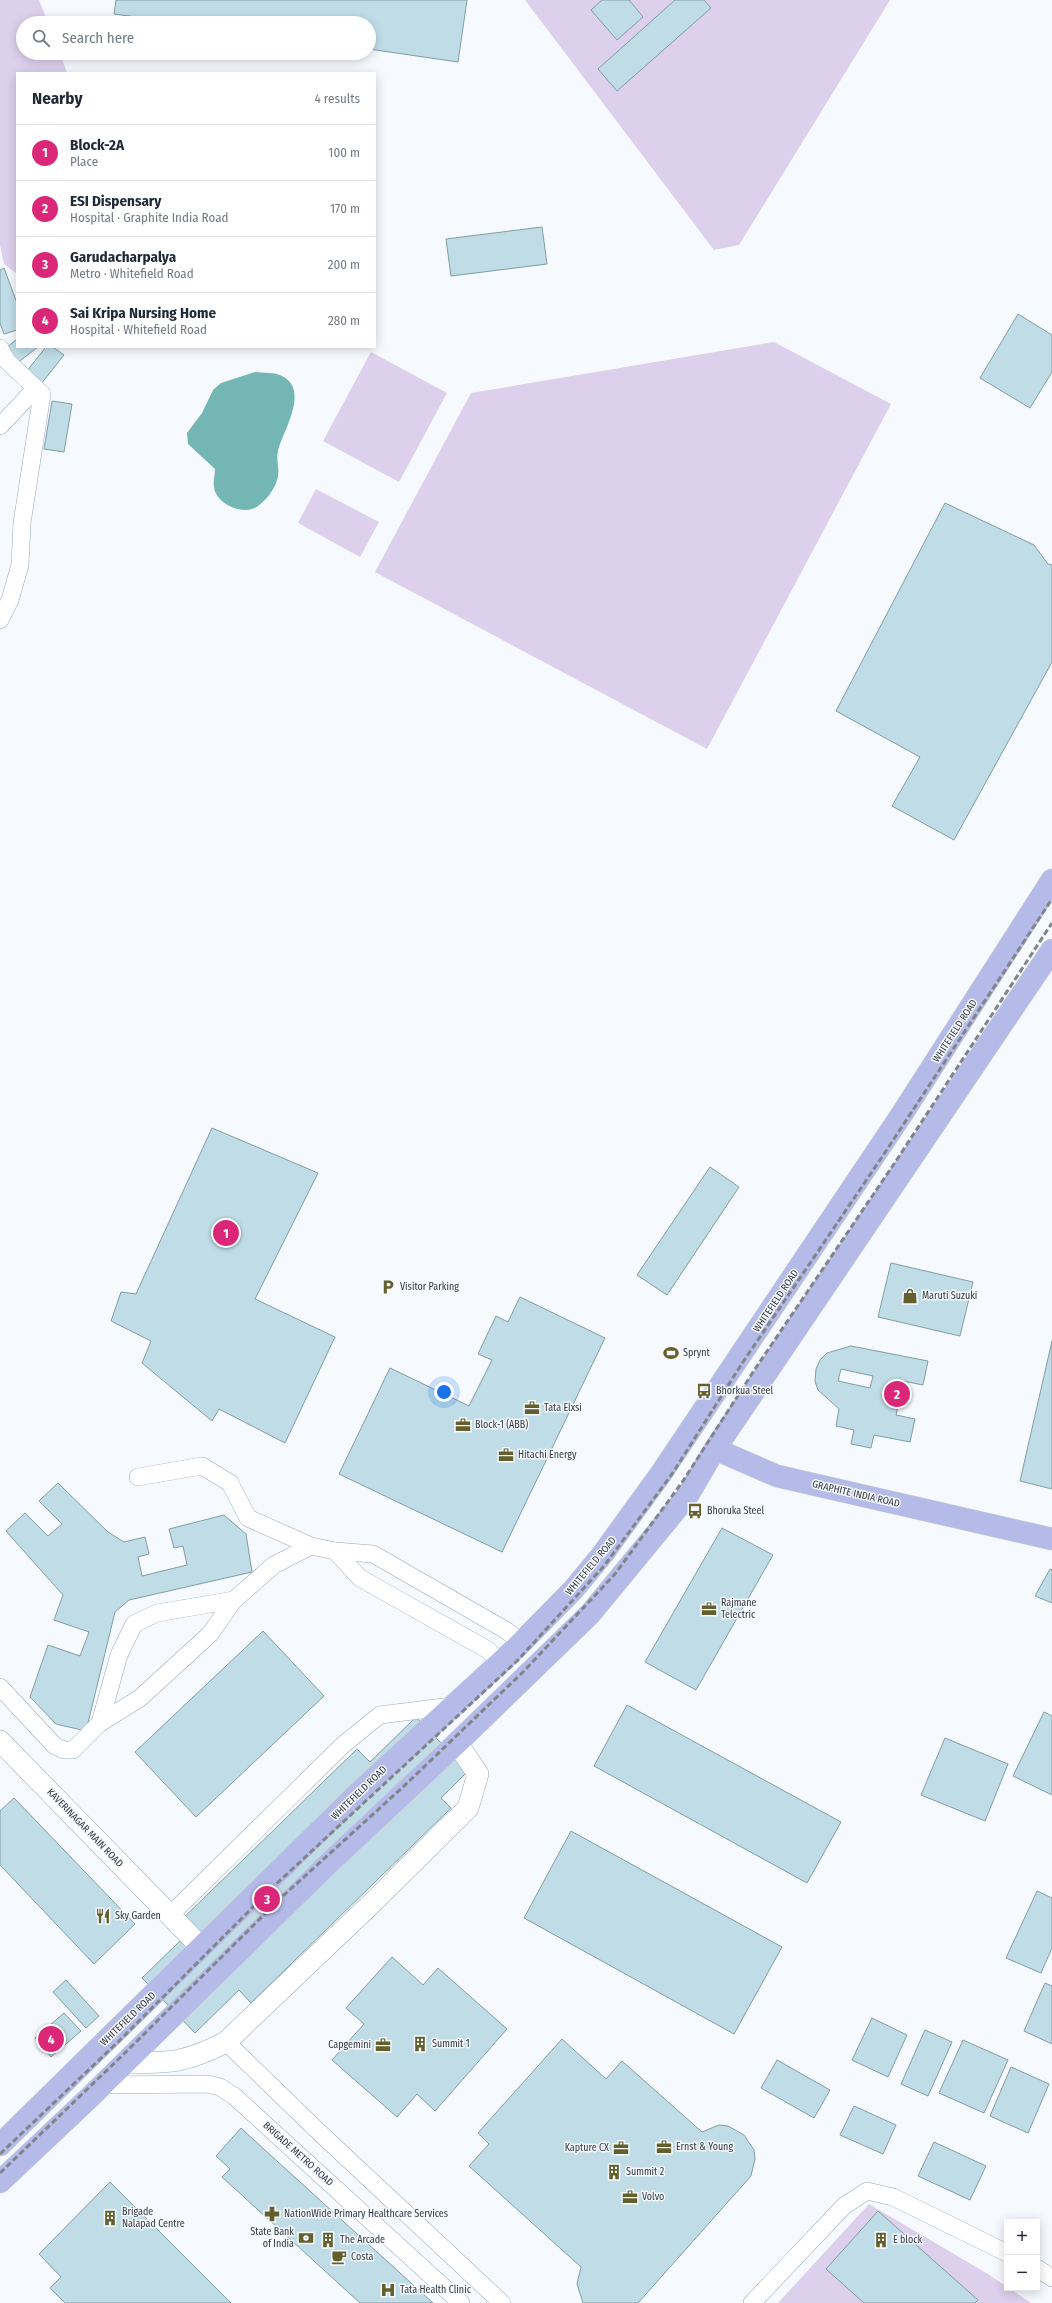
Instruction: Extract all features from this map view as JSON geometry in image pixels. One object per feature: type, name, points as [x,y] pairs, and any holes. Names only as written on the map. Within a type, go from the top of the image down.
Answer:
[{"type":"main road","name":"WHITEFIELD ROAD","points":[[0,2145],[355,1796],[500,1662],[573,1590],[613,1540],[660,1474],[902,1114],[1052,880]]},
{"type":"main road","points":[[0,2182],[102,2086],[328,1864],[457,1744],[590,1614],[688,1495],[715,1449],[1052,950]]},
{"type":"main road","name":"GRAPHITE INDIA ROAD","points":[[715,1449],[777,1476],[1052,1539]]},
{"type":"main road","points":[[613,1540],[637,1558]]},
{"type":"street","points":[[0,620],[10,600],[20,565],[22,523],[42,394],[2,358]]},
{"type":"street","points":[[0,426],[36,388]]},
{"type":"street","points":[[138,1477],[202,1466],[230,1483],[248,1518],[311,1546],[335,1551],[373,1554],[507,1631],[521,1642]]},
{"type":"street","points":[[0,1687],[55,1746],[64,1750],[73,1750],[100,1723],[140,1698],[210,1634],[234,1600],[274,1565],[311,1546]]},
{"type":"street","points":[[335,1551],[360,1578],[488,1650],[500,1662]]},
{"type":"street","points":[[100,1723],[119,1655],[134,1624],[157,1613],[234,1600]]},
{"type":"street","points":[[169,1916],[344,1744],[380,1716],[452,1706]]},
{"type":"street","name":"KAVERINAGAR MAIN ROAD","points":[[0,1741],[169,1916],[201,1947]]},
{"type":"street","points":[[126,2062],[166,2063],[179,2061],[199,2056],[226,2042],[371,1904],[468,1808],[478,1774],[457,1744]]},
{"type":"street","points":[[226,2042],[320,2133],[502,2303]]},
{"type":"street","name":"BRIGADE METRO ROAD","points":[[102,2086],[208,2084],[220,2087],[234,2096],[461,2303]]},
{"type":"street","points":[[752,2303],[844,2206],[867,2191],[893,2198],[1004,2252]]},
{"type":"street","points":[[437,2280],[457,2261]]},
{"type":"street","points":[[1040,2270],[1052,2278]]},
{"type":"shaded area","points":[[0,0],[39,0],[45,16],[16,16],[16,60],[62,60],[67,72],[16,72],[16,273],[4,264],[0,245]]},
{"type":"shaded area","points":[[525,0],[890,0],[739,245],[714,250]]},
{"type":"shaded area","points":[[774,342],[891,404],[707,749],[375,572],[471,393]]},
{"type":"shaded area","points":[[371,352],[447,393],[399,482],[323,441]]},
{"type":"shaded area","points":[[316,489],[379,522],[360,557],[298,523]]},
{"type":"shaded area","points":[[869,2204],[988,2274],[1004,2285],[1004,2291],[1013,2291],[1031,2303],[778,2303]]},
{"type":"water","points":[[255,372],[279,375],[290,382],[294,390],[293,409],[279,447],[277,459],[278,474],[275,486],[269,496],[257,507],[240,510],[228,506],[219,498],[214,487],[215,469],[188,444],[187,433],[202,413],[213,390],[221,383]]},
{"type":"building","points":[[116,0],[467,0],[458,62],[376,50],[376,16],[129,16],[114,14]]},
{"type":"building","points":[[602,0],[629,0],[643,17],[617,40],[591,10]]},
{"type":"building","points":[[675,0],[704,0],[711,8],[617,91],[598,69]]},
{"type":"building","points":[[542,227],[547,264],[451,276],[446,239]]},
{"type":"building","points":[[4,268],[16,300],[16,330],[4,334],[0,323],[0,270]]},
{"type":"building","points":[[1018,314],[1052,335],[1052,372],[1030,408],[980,378]]},
{"type":"building","points":[[16,340],[16,348],[37,348],[17,363],[6,348]]},
{"type":"building","points":[[45,348],[54,348],[64,355],[41,384],[26,372]]},
{"type":"building","points":[[52,401],[72,404],[64,452],[44,449]]},
{"type":"building","points":[[945,503],[1034,545],[1048,564],[1052,565],[1052,662],[954,840],[892,806],[920,757],[836,711]]},
{"type":"building","points":[[212,1128],[318,1173],[255,1299],[335,1337],[285,1443],[219,1409],[212,1421],[142,1363],[151,1341],[111,1321],[121,1292],[136,1294]]},
{"type":"building","points":[[710,1167],[739,1187],[667,1295],[637,1275]]},
{"type":"building","points":[[891,1263],[973,1282],[960,1336],[878,1317]]},
{"type":"building","name":"Block-1 (ABB)","points":[[520,1297],[605,1338],[502,1552],[339,1474],[390,1368],[469,1406],[492,1360],[478,1354],[496,1316],[508,1322]]},
{"type":"building","points":[[1052,1341],[1052,1489],[1020,1481]]},
{"type":"building","points":[[851,1346],[928,1361],[923,1385],[903,1381],[896,1415],[915,1419],[910,1442],[874,1435],[871,1448],[851,1444],[854,1430],[836,1426],[839,1409],[818,1390],[815,1381],[816,1369],[820,1360],[827,1353]],"holes":[[[841,1369],[873,1376],[870,1388],[838,1381]]]},
{"type":"building","points":[[58,1483],[108,1532],[124,1542],[145,1537],[149,1554],[138,1557],[142,1576],[187,1565],[183,1546],[174,1548],[169,1529],[224,1515],[246,1534],[252,1572],[129,1600],[115,1612],[86,1731],[56,1724],[30,1697],[48,1645],[80,1656],[89,1632],[54,1620],[63,1595],[6,1531],[25,1513],[48,1536],[62,1524],[39,1501]]},
{"type":"building","name":"Rajmane Telectric","points":[[722,1528],[773,1555],[696,1690],[645,1662]]},
{"type":"building","points":[[1050,1569],[1052,1570],[1052,1603],[1035,1596]]},
{"type":"building","points":[[263,1631],[324,1696],[196,1817],[135,1752]]},
{"type":"building","points":[[627,1705],[841,1822],[807,1883],[594,1766]]},
{"type":"building","points":[[1044,1712],[1052,1716],[1052,1795],[1013,1776]]},
{"type":"building","points":[[416,1717],[468,1771],[441,1798],[451,1808],[251,2003],[239,1990],[195,2033],[142,1978],[181,1940],[171,1930],[357,1749],[370,1762]]},
{"type":"building","points":[[945,1738],[1008,1764],[985,1821],[921,1795]]},
{"type":"building","points":[[14,1798],[135,1924],[94,1964],[0,1865],[0,1811]]},
{"type":"building","points":[[571,1831],[782,1947],[734,2034],[524,1918]]},
{"type":"building","points":[[1037,1891],[1052,1898],[1052,1948],[1041,1973],[1006,1958]]},
{"type":"building","name":"Summit 1","points":[[392,1957],[423,1985],[438,1968],[507,2029],[435,2111],[417,2094],[397,2117],[332,2060],[364,2024],[346,2008]]},
{"type":"building","points":[[66,1980],[99,2016],[86,2028],[53,1992]]},
{"type":"building","points":[[1045,1983],[1052,1986],[1052,2044],[1024,2031]]},
{"type":"building","points":[[64,2013],[81,2031],[51,2057],[35,2038]]},
{"type":"building","points":[[872,2018],[907,2035],[888,2077],[852,2060]]},
{"type":"building","points":[[925,2030],[952,2042],[928,2096],[901,2084]]},
{"type":"building","name":"Summit 2","points":[[562,2039],[606,2079],[622,2061],[702,2132],[719,2125],[728,2126],[744,2135],[754,2150],[755,2159],[751,2176],[638,2303],[583,2303],[577,2284],[581,2267],[469,2166],[489,2144],[478,2133]]},
{"type":"building","points":[[963,2040],[1008,2060],[984,2113],[939,2093]]},
{"type":"building","points":[[777,2060],[830,2090],[814,2118],[761,2088]]},
{"type":"building","points":[[1011,2067],[1049,2084],[1028,2133],[990,2116]]},
{"type":"building","points":[[854,2106],[896,2125],[883,2154],[840,2135]]},
{"type":"building","name":"The Arcade","points":[[241,2128],[433,2303],[360,2303],[222,2177],[230,2169],[216,2156]]},
{"type":"building","points":[[934,2142],[986,2166],[970,2200],[918,2176]]},
{"type":"building","name":"Brigade Nalapad Centre","points":[[110,2182],[231,2303],[65,2303],[50,2288],[61,2277],[39,2254]]},
{"type":"building","name":"E block","points":[[878,2211],[978,2300],[975,2303],[864,2303],[826,2269]]},
{"type":"railway","points":[[0,2154],[119,2041],[274,1886],[517,1661],[604,1566],[672,1474],[743,1362],[882,1157],[1052,899]]},
{"type":"railway","points":[[0,2173],[128,2050],[283,1896],[403,1787],[524,1671],[615,1574],[683,1481],[755,1369],[894,1164],[1052,923]]},
{"type":"place","name":"Block-2A","points":[[226,1233]]},
{"type":"place","name":"Visitor Parking","points":[[388,1287]]},
{"type":"place","name":"Maruti Suzuki","points":[[910,1296]]},
{"type":"place","name":"Sprynt","points":[[671,1353]]},
{"type":"place","name":"Bhorkua Steel","points":[[704,1391]]},
{"type":"place","name":"ESI Dispensary","points":[[897,1394]]},
{"type":"place","name":"Tata Elxsi","points":[[532,1408]]},
{"type":"place","name":"Block-1 (ABB)","points":[[463,1425]]},
{"type":"place","name":"Hitachi Energy","points":[[506,1455]]},
{"type":"place","name":"Bhoruka Steel","points":[[695,1511]]},
{"type":"place","name":"Rajmane Telectric","points":[[709,1609]]},
{"type":"place","name":"Garudacharpalya","points":[[267,1899]]},
{"type":"place","name":"Sky Garden","points":[[103,1916]]},
{"type":"place","name":"Sai Kripa Nursing Home","points":[[51,2039]]},
{"type":"place","name":"Summit 1","points":[[420,2044]]},
{"type":"place","name":"Capgemini","points":[[383,2045]]},
{"type":"place","name":"Ernst & Young","points":[[664,2147]]},
{"type":"place","name":"Kapture CX","points":[[621,2148]]},
{"type":"place","name":"Summit 2","points":[[614,2172]]},
{"type":"place","name":"Volvo","points":[[630,2197]]},
{"type":"place","name":"NationWide Primary Healthcare Services","points":[[272,2214]]},
{"type":"place","name":"Brigade Nalapad Centre","points":[[110,2218]]},
{"type":"place","name":"State Bank of India","points":[[306,2238]]},
{"type":"place","name":"The Arcade","points":[[328,2240]]},
{"type":"place","name":"E block","points":[[881,2240]]},
{"type":"place","name":"Costa","points":[[339,2257]]},
{"type":"place","name":"Tata Health Clinic","points":[[388,2290]]}]
